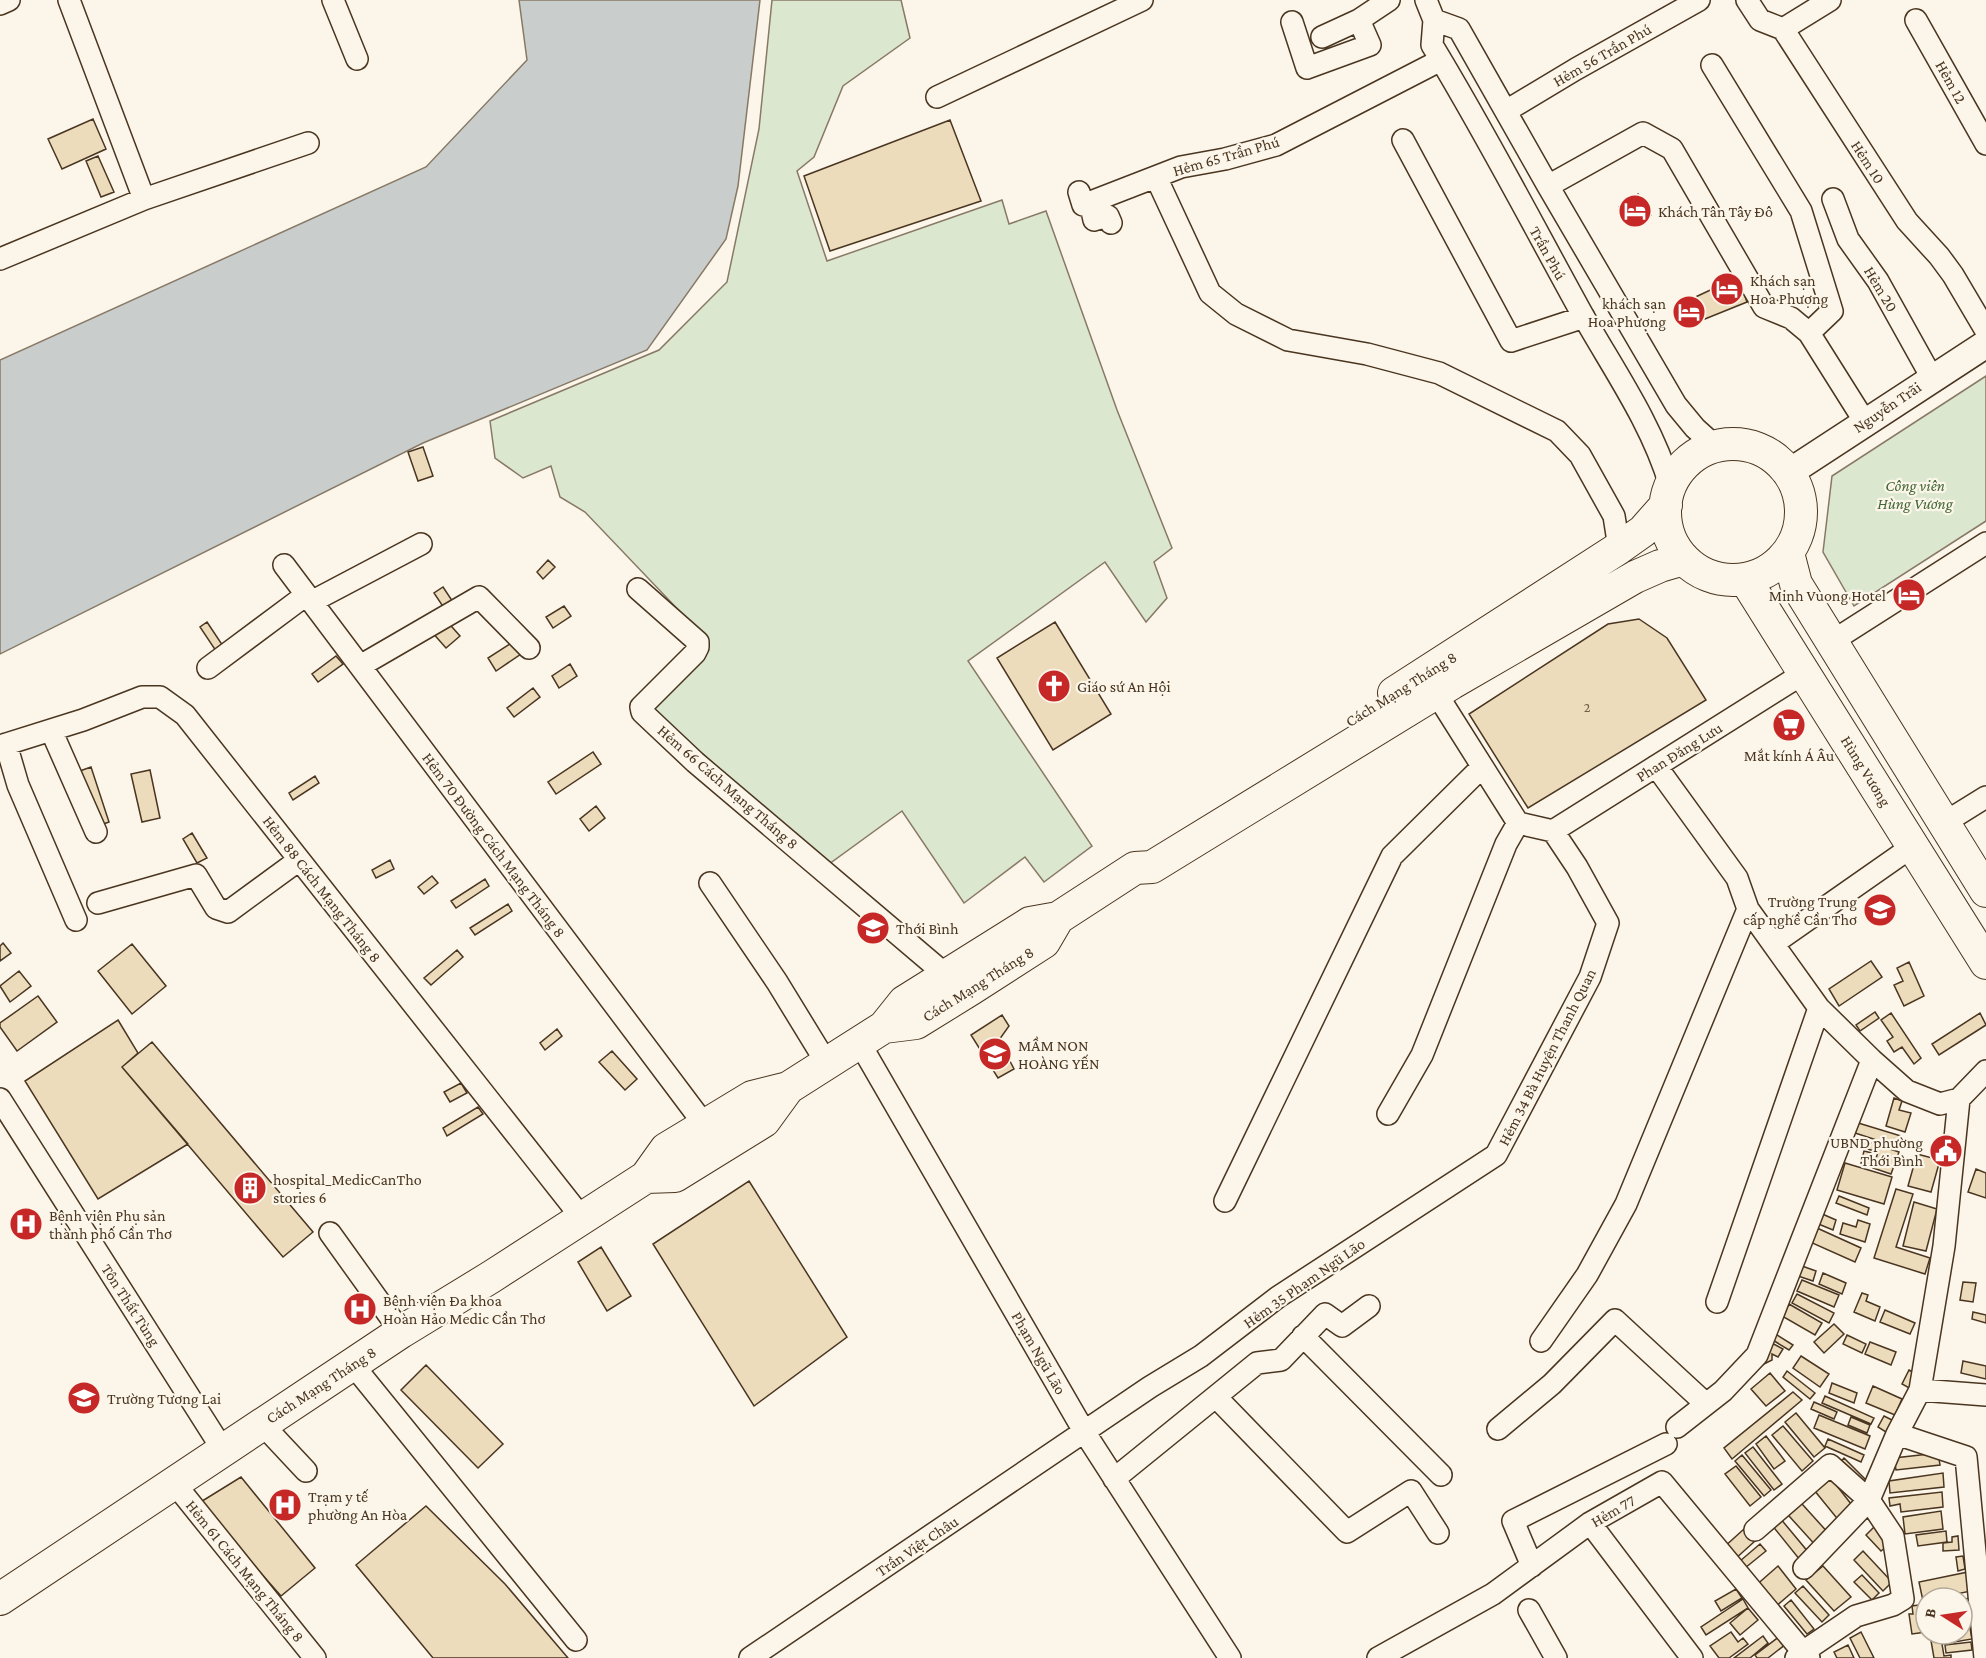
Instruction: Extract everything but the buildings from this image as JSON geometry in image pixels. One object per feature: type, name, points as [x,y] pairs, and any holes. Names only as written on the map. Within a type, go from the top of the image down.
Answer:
[{"type":"highway","points":[[1736,443],[1756,447],[1775,457],[1790,472],[1798,492],[1801,513],[1798,534],[1788,552],[1776,565],[1762,574],[1745,579],[1728,580],[1712,577],[1697,570],[1674,547],[1666,525],[1668,495],[1681,468],[1695,453],[1715,446],[1736,443]]},
{"type":"highway","name":"Cách Mạng Tháng 8","points":[[1135,868],[1143,848],[1444,662],[1619,548],[1643,531],[1668,495]]},
{"type":"highway","points":[[1788,552],[1796,584],[1986,891]]},
{"type":"highway","name":"Cách Mạng Tháng 8","points":[[646,1177],[675,1176],[764,1121],[788,1088],[872,1034],[904,1002],[1030,923],[1058,918],[1135,868],[1152,867],[1436,693],[1635,576],[1684,559]]},
{"type":"highway","name":"Hùng Vương","points":[[1745,579],[1986,963]]},
{"type":"highway","name":"Cách Mạng Tháng 8","points":[[872,1034],[916,1023],[971,989],[1044,942],[1058,918]]},
{"type":"highway","name":"Cách Mạng Tháng 8","points":[[0,1599],[401,1332],[646,1177],[666,1149],[704,1124],[752,1097],[788,1088]]},
{"type":"main road","name":"Nguyễn Trãi","points":[[1790,472],[1986,344]]},
{"type":"street","points":[[0,4],[9,0]]},
{"type":"street","points":[[69,0],[144,199]]},
{"type":"street","points":[[333,0],[357,59]]},
{"type":"street","points":[[937,97],[1142,0]]},
{"type":"street","points":[[1322,37],[1359,20],[1389,0]]},
{"type":"street","name":"Trần Phú","points":[[1426,0],[1434,20],[1432,45],[1648,427],[1661,455],[1668,495]]},
{"type":"street","name":"Hẻm 56 Trần Phú","points":[[1506,111],[1699,0]]},
{"type":"street","name":"Hẻm 10","points":[[1747,0],[1760,20],[1783,29],[1906,221],[1939,256],[1953,275],[1986,331]]},
{"type":"street","points":[[1783,29],[1830,0]]},
{"type":"street","points":[[1292,22],[1307,68],[1370,45],[1359,20]]},
{"type":"street","name":"Trần Phú","points":[[1434,20],[1459,29],[1676,405],[1695,428],[1715,446]]},
{"type":"street","name":"Hẻm 12","points":[[1916,20],[1986,144]]},
{"type":"street","name":"Hẻm 65 Trần Phú","points":[[1111,223],[1108,216],[1094,220],[1085,197],[1156,177],[1181,167],[1225,159],[1276,145],[1441,60]]},
{"type":"street","points":[[1712,65],[1801,211],[1832,311],[1809,333]]},
{"type":"street","points":[[1548,186],[1643,133],[1672,149],[1764,307],[1791,318],[1809,333],[1866,422]]},
{"type":"street","points":[[1403,140],[1511,341],[1584,317]]},
{"type":"street","points":[[0,259],[144,199],[308,143]]},
{"type":"street","points":[[1156,177],[1210,293],[1236,314],[1288,340],[1366,354],[1439,373],[1557,432],[1580,455],[1614,516],[1619,548]]},
{"type":"street","name":"Hẻm 20","points":[[1833,199],[1848,239],[1878,281],[1932,378]]},
{"type":"street","points":[[208,668],[309,598],[421,543]]},
{"type":"street","points":[[1831,642],[1986,543]]},
{"type":"street","name":"Hẻm 70 Đường Cách Mạng Tháng 8","points":[[284,565],[704,1124]]},
{"type":"street","name":"Hẻm 66 Cách Mạng Tháng 8","points":[[638,589],[698,642],[695,653],[641,707],[642,712],[695,762],[946,975]]},
{"type":"street","points":[[360,666],[478,597],[530,648]]},
{"type":"street","name":"Phan Đăng Lưu","points":[[1553,831],[1804,673]]},
{"type":"street","points":[[1436,693],[1518,823],[1553,831]]},
{"type":"street","name":"Hẻm 88 Cách Mạng Tháng 8","points":[[3,745],[142,697],[160,697],[184,715],[582,1218]]},
{"type":"street","points":[[51,730],[96,832]]},
{"type":"street","points":[[3,745],[76,920]]},
{"type":"street","points":[[1225,1201],[1392,856],[1482,766]]},
{"type":"street","points":[[1656,766],[1737,878],[1748,909],[1819,1008],[1872,1060],[1907,1091],[1940,1104],[1959,1099],[1986,1071]]},
{"type":"street","points":[[1944,823],[1986,797]]},
{"type":"street","points":[[1388,1114],[1422,1055],[1506,844],[1518,823]]},
{"type":"street","name":"Hẻm 34 Bà Huyện Thanh Quan","points":[[1496,1155],[1590,977],[1608,923],[1577,867],[1553,831]]},
{"type":"street","points":[[1773,944],[1913,846]]},
{"type":"street","points":[[98,903],[196,875],[216,908],[228,912],[299,860]]},
{"type":"street","points":[[710,883],[777,982],[826,1062]]},
{"type":"street","points":[[1540,1341],[1587,1275],[1626,1204],[1748,909]]},
{"type":"street","points":[[1717,1302],[1819,1008]]},
{"type":"street","name":"Phạm Ngũ Lão","points":[[872,1034],[1084,1433],[1230,1658]]},
{"type":"street","points":[[1532,1566],[1513,1521],[1672,1435],[1723,1391],[1757,1355],[1872,1060]]},
{"type":"street","name":"Tôn Thất Tùng","points":[[0,1099],[224,1450]]},
{"type":"street","points":[[1804,1568],[1869,1500],[1897,1434],[1920,1390],[1944,1246],[1959,1099]]},
{"type":"street","name":"Hẻm 35 Phạm Ngũ Lão","points":[[1084,1433],[1150,1387],[1202,1356],[1278,1297],[1496,1155]]},
{"type":"street","points":[[330,1233],[401,1332]]},
{"type":"street","points":[[1114,1479],[1257,1363],[1281,1360],[1325,1314],[1342,1326],[1370,1306]]},
{"type":"street","points":[[1498,1429],[1552,1384],[1615,1320],[1706,1404]]},
{"type":"street","points":[[1303,1336],[1441,1475]]},
{"type":"street","points":[[353,1365],[576,1640]]},
{"type":"street","points":[[1920,1390],[1986,1395]]},
{"type":"street","points":[[1216,1397],[1347,1532],[1411,1491],[1438,1533]]},
{"type":"street","points":[[262,1424],[306,1471]]},
{"type":"street","name":"Trần Việt Châu","points":[[762,1655],[1084,1433]]},
{"type":"street","points":[[1897,1434],[1966,1457],[1985,1658]]},
{"type":"street","points":[[1755,1530],[1830,1465],[1869,1500],[1893,1536],[1903,1599],[1893,1605],[1856,1616],[1803,1656]]},
{"type":"street","name":"Hẻm 77","points":[[1378,1658],[1493,1594],[1590,1523],[1662,1482],[1803,1656]]},
{"type":"street","name":"Hẻm 61 Cách Mạng Tháng 8","points":[[175,1484],[315,1658]]},
{"type":"street","points":[[1590,1523],[1692,1658]]},
{"type":"street","points":[[1529,1610],[1556,1658]]},
{"type":"green space","points":[[772,0],[901,0],[910,38],[843,86],[814,157],[797,171],[827,261],[1002,200],[1009,224],[1046,211],[1117,410],[1172,548],[1154,562],[1167,598],[1146,622],[1105,562],[968,661],[1092,846],[1044,882],[1025,857],[964,903],[902,811],[829,864],[651,709],[709,642],[585,512],[560,497],[551,466],[523,478],[495,458],[490,421],[659,350],[727,282],[759,129]]},
{"type":"green space","name":"Công viên Hùng Vương","points":[[1986,376],[1986,521],[1854,606],[1823,552],[1832,476]]},
{"type":"shaded area","points":[[519,0],[760,0],[738,186],[726,239],[647,350],[423,443],[0,654],[0,360],[426,167],[527,60]]},
{"type":"place","name":"Khách Tân Tây Đô","points":[[1635,211]]},
{"type":"place","name":"Khách sạn Hoa Phượng","points":[[1727,289]]},
{"type":"place","name":"khách sạn Hoa Phượng","points":[[1689,312]]},
{"type":"place","name":"Minh Vuong Hotel","points":[[1909,595]]},
{"type":"place","name":"Giáo sứ An Hội","points":[[1054,686]]},
{"type":"place","name":"Mắt kính Á Âu","points":[[1789,725]]},
{"type":"place","name":"Trường Trung cấp nghề Cần Thơ","points":[[1880,910]]},
{"type":"place","name":"Thới Bình","points":[[873,928]]},
{"type":"place","name":"MẦM NON HOÀNG YẾN","points":[[995,1054]]},
{"type":"place","name":"UBND phường Thới Bình","points":[[1946,1151]]},
{"type":"place","name":"hospital_MedicCanTho stories 6","points":[[250,1188]]},
{"type":"place","name":"Bệnh viện Phụ sản thành phố Cần Thơ","points":[[26,1224]]},
{"type":"place","name":"Bệnh viện Đa khoa Hoàn Hảo Medic Cần Thơ","points":[[360,1309]]},
{"type":"place","name":"Trường Tương Lai","points":[[84,1398]]},
{"type":"place","name":"Trạm y tế phường An Hòa","points":[[285,1505]]}]
